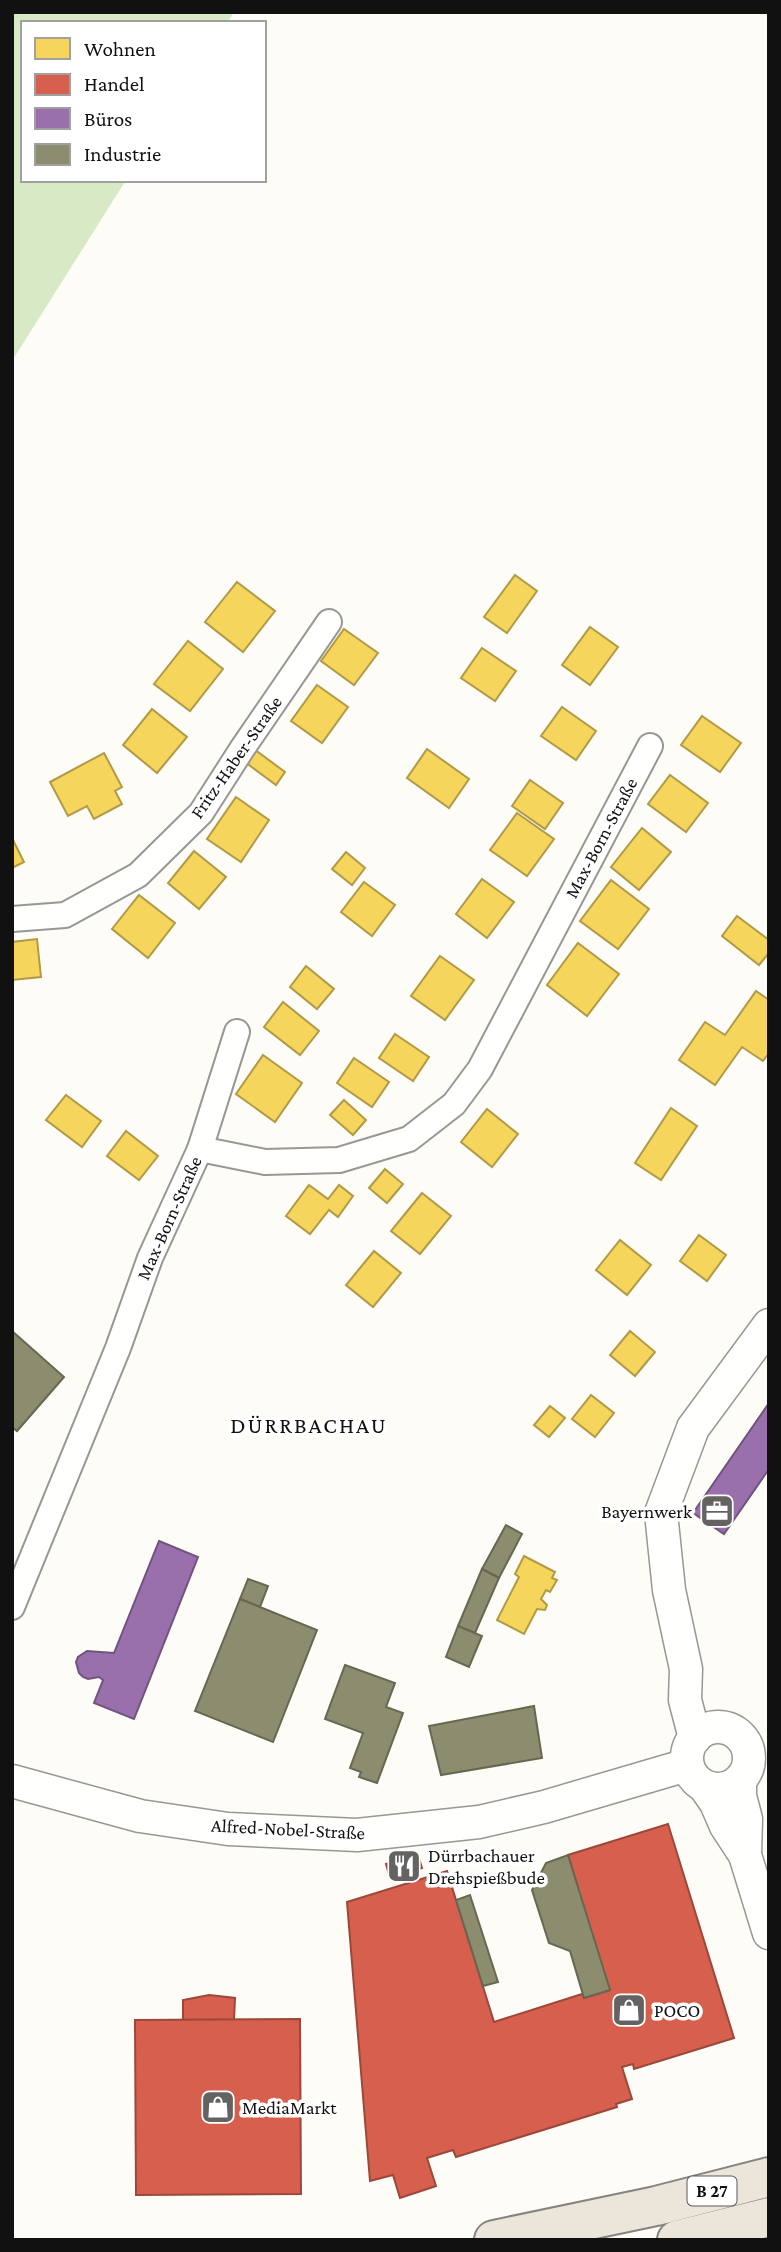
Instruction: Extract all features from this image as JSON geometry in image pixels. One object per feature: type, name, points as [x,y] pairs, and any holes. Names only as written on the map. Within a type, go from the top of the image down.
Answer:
[{"type":"highway","points":[[656,2206],[728,2168],[769,2151]]},
{"type":"highway","name":"B 27","points":[[494,2240],[656,2206],[769,2176]]},
{"type":"highway","name":"B 27","points":[[677,2240],[769,2217]]},
{"type":"street","name":"Fritz-Haber-Straße","points":[[12,919],[65,915],[138,875],[201,813],[329,622]]},
{"type":"street","name":"Max-Born-Straße","points":[[12,1607],[113,1360],[150,1258],[200,1149],[265,1162],[339,1160],[409,1139],[454,1104],[480,1069],[650,746]]},
{"type":"street","points":[[200,1149],[237,1032]]},
{"type":"street","points":[[769,1325],[693,1428],[661,1513],[669,1590],[686,1669],[685,1700],[696,1763],[726,1826],[745,1856],[769,1933]]},
{"type":"street","points":[[686,1669],[705,1693],[713,1715],[725,1728],[741,1738],[749,1755],[748,1764],[740,1780],[740,1796],[746,1819],[745,1856]]},
{"type":"street","points":[[696,1763],[707,1729],[725,1728]]},
{"type":"street","points":[[696,1763],[723,1789],[740,1780]]},
{"type":"street","name":"Alfred-Nobel-Straße","points":[[12,1781],[140,1816],[228,1829],[357,1835],[479,1822],[544,1807],[696,1763]]},
{"type":"green space","points":[[12,12],[234,12],[228,21],[21,21],[21,182],[125,182],[12,361]]},
{"type":"building: Wohnen","points":[[515,575],[537,591],[507,633],[484,617]]},
{"type":"building: Wohnen","points":[[237,582],[275,611],[243,652],[205,622]]},
{"type":"building: Wohnen","points":[[590,627],[618,647],[590,685],[562,665]]},
{"type":"building: Wohnen","points":[[344,629],[378,653],[354,685],[321,661]]},
{"type":"building: Wohnen","points":[[188,641],[223,669],[190,711],[154,684]]},
{"type":"building: Wohnen","points":[[482,648],[516,671],[495,701],[461,678]]},
{"type":"building: Wohnen","points":[[317,685],[348,707],[322,743],[291,721]]},
{"type":"building: Wohnen","points":[[562,707],[596,731],[576,760],[541,736]]},
{"type":"building: Wohnen","points":[[152,709],[187,737],[157,773],[123,745]]},
{"type":"building: Wohnen","points":[[702,716],[741,743],[720,772],[681,745]]},
{"type":"building: Wohnen","points":[[254,749],[285,772],[276,785],[245,762]]},
{"type":"building: Wohnen","points":[[427,749],[469,779],[449,808],[407,778]]},
{"type":"building: Wohnen","points":[[104,753],[122,787],[115,791],[122,804],[94,819],[87,806],[68,816],[50,782]]},
{"type":"building: Wohnen","points":[[670,775],[708,803],[686,832],[648,804]]},
{"type":"building: Wohnen","points":[[530,780],[563,803],[545,829],[512,806]]},
{"type":"building: Wohnen","points":[[236,797],[269,820],[241,862],[207,839]]},
{"type":"building: Wohnen","points":[[517,813],[554,839],[527,876],[490,850]]},
{"type":"building: Wohnen","points":[[642,828],[671,852],[639,890],[611,867]]},
{"type":"building: Wohnen","points":[[12,838],[24,862],[12,868]]},
{"type":"building: Wohnen","points":[[194,851],[226,877],[199,909],[168,883]]},
{"type":"building: Wohnen","points":[[346,852],[365,868],[352,885],[332,869]]},
{"type":"building: Wohnen","points":[[482,879],[514,902],[487,938],[456,914]]},
{"type":"building: Wohnen","points":[[611,880],[649,909],[618,949],[580,921]]},
{"type":"building: Wohnen","points":[[364,882],[395,905],[372,936],[341,912]]},
{"type":"building: Wohnen","points":[[139,895],[175,923],[148,958],[112,929]]},
{"type":"building: Wohnen","points":[[737,916],[769,940],[769,953],[759,965],[722,936]]},
{"type":"building: Wohnen","points":[[37,939],[41,977],[12,980],[12,942]]},
{"type":"building: Wohnen","points":[[578,943],[619,974],[587,1016],[547,985]]},
{"type":"building: Wohnen","points":[[440,956],[474,980],[445,1020],[411,996]]},
{"type":"building: Wohnen","points":[[306,966],[334,989],[317,1009],[290,987]]},
{"type":"building: Wohnen","points":[[756,991],[769,1000],[769,1053],[763,1061],[742,1047],[715,1085],[679,1060],[705,1022],[725,1035]]},
{"type":"building: Wohnen","points":[[283,1002],[319,1031],[300,1055],[264,1027]]},
{"type":"building: Wohnen","points":[[395,1034],[429,1057],[413,1081],[379,1058]]},
{"type":"building: Wohnen","points":[[263,1055],[302,1083],[275,1122],[236,1094]]},
{"type":"building: Wohnen","points":[[354,1058],[389,1082],[372,1107],[337,1083]]},
{"type":"building: Wohnen","points":[[66,1095],[101,1121],[82,1147],[46,1120]]},
{"type":"building: Wohnen","points":[[344,1100],[366,1120],[353,1135],[330,1115]]},
{"type":"building: Wohnen","points":[[671,1108],[697,1126],[661,1180],[635,1163]]},
{"type":"building: Wohnen","points":[[487,1109],[518,1134],[492,1167],[461,1142]]},
{"type":"building: Wohnen","points":[[126,1131],[158,1156],[139,1180],[107,1156]]},
{"type":"building: Wohnen","points":[[385,1169],[403,1184],[387,1203],[369,1188]]},
{"type":"building: Wohnen","points":[[309,1185],[328,1199],[339,1185],[353,1196],[338,1217],[329,1210],[310,1234],[286,1216]]},
{"type":"building: Wohnen","points":[[422,1193],[451,1216],[420,1254],[391,1231]]},
{"type":"building: Wohnen","points":[[699,1235],[726,1255],[707,1281],[680,1261]]},
{"type":"building: Wohnen","points":[[620,1240],[651,1265],[627,1295],[596,1270]]},
{"type":"building: Wohnen","points":[[374,1251],[401,1273],[373,1307],[346,1285]]},
{"type":"building: Wohnen","points":[[630,1331],[655,1352],[635,1376],[610,1355]]},
{"type":"building: Wohnen","points":[[591,1395],[614,1413],[595,1437],[572,1419]]},
{"type":"building: Wohnen","points":[[550,1406],[565,1418],[549,1437],[534,1425]]},
{"type":"building: Wohnen","points":[[524,1556],[555,1572],[552,1578],[557,1580],[550,1592],[546,1590],[541,1599],[547,1605],[545,1610],[537,1609],[524,1634],[497,1620],[519,1577],[515,1574]]},
{"type":"building: Handel","name":"POCO","points":[[668,1824],[734,2038],[634,2069],[633,2064],[622,2067],[632,2099],[616,2104],[617,2107],[456,2157],[453,2150],[427,2158],[436,2186],[400,2198],[393,2175],[370,2181],[347,1902],[447,1871],[494,2022],[582,1994],[584,1998],[610,1990],[583,1906],[566,1911],[560,1893],[578,1887],[568,1855]]},
{"type":"building: Handel","name":"Dürrbachauer Drehspießbude","points":[[418,1855],[422,1868],[390,1878],[386,1864]]},
{"type":"building: Handel","points":[[209,1995],[235,1998],[234,2020],[183,2020],[183,2000]]},
{"type":"building: Handel","name":"MediaMarkt","points":[[300,2019],[301,2194],[136,2195],[135,2020]]},
{"type":"building: Büros","points":[[769,1403],[769,1469],[724,1534],[693,1513]]},
{"type":"building: Büros","points":[[159,1541],[198,1557],[134,1719],[94,1703],[103,1680],[99,1677],[83,1677],[76,1662],[78,1657],[87,1651],[114,1653]]},
{"type":"building: Industrie","points":[[12,1331],[64,1377],[17,1431],[12,1427]]},
{"type":"building: Industrie","points":[[506,1525],[522,1534],[499,1578],[482,1569]]},
{"type":"building: Industrie","points":[[482,1569],[499,1578],[475,1633],[458,1626]]},
{"type":"building: Industrie","points":[[248,1579],[268,1586],[260,1607],[240,1599]]},
{"type":"building: Industrie","points":[[240,1599],[317,1630],[273,1742],[195,1711]]},
{"type":"building: Industrie","points":[[458,1626],[482,1636],[469,1667],[446,1657]]},
{"type":"building: Industrie","points":[[345,1665],[395,1683],[386,1707],[403,1713],[377,1783],[359,1777],[361,1772],[350,1768],[363,1733],[325,1719]]},
{"type":"building: Industrie","points":[[534,1706],[542,1758],[441,1775],[429,1726]]},
{"type":"building: Industrie","points":[[568,1855],[610,1990],[584,1998],[570,1951],[549,1943],[532,1890],[546,1863]]},
{"type":"building: Industrie","points":[[470,1895],[498,1982],[483,1986],[456,1900]]},
{"type":"place","name":"Bayernwerk","points":[[717,1511]]},
{"type":"place","name":"Dürrbachauer Drehspießbude","points":[[404,1866]]},
{"type":"place","name":"POCO","points":[[629,2010]]},
{"type":"place","name":"MediaMarkt","points":[[218,2107]]},
{"type":"district","name":"DÜRRBACHAU","points":[[309,1425]]}]
